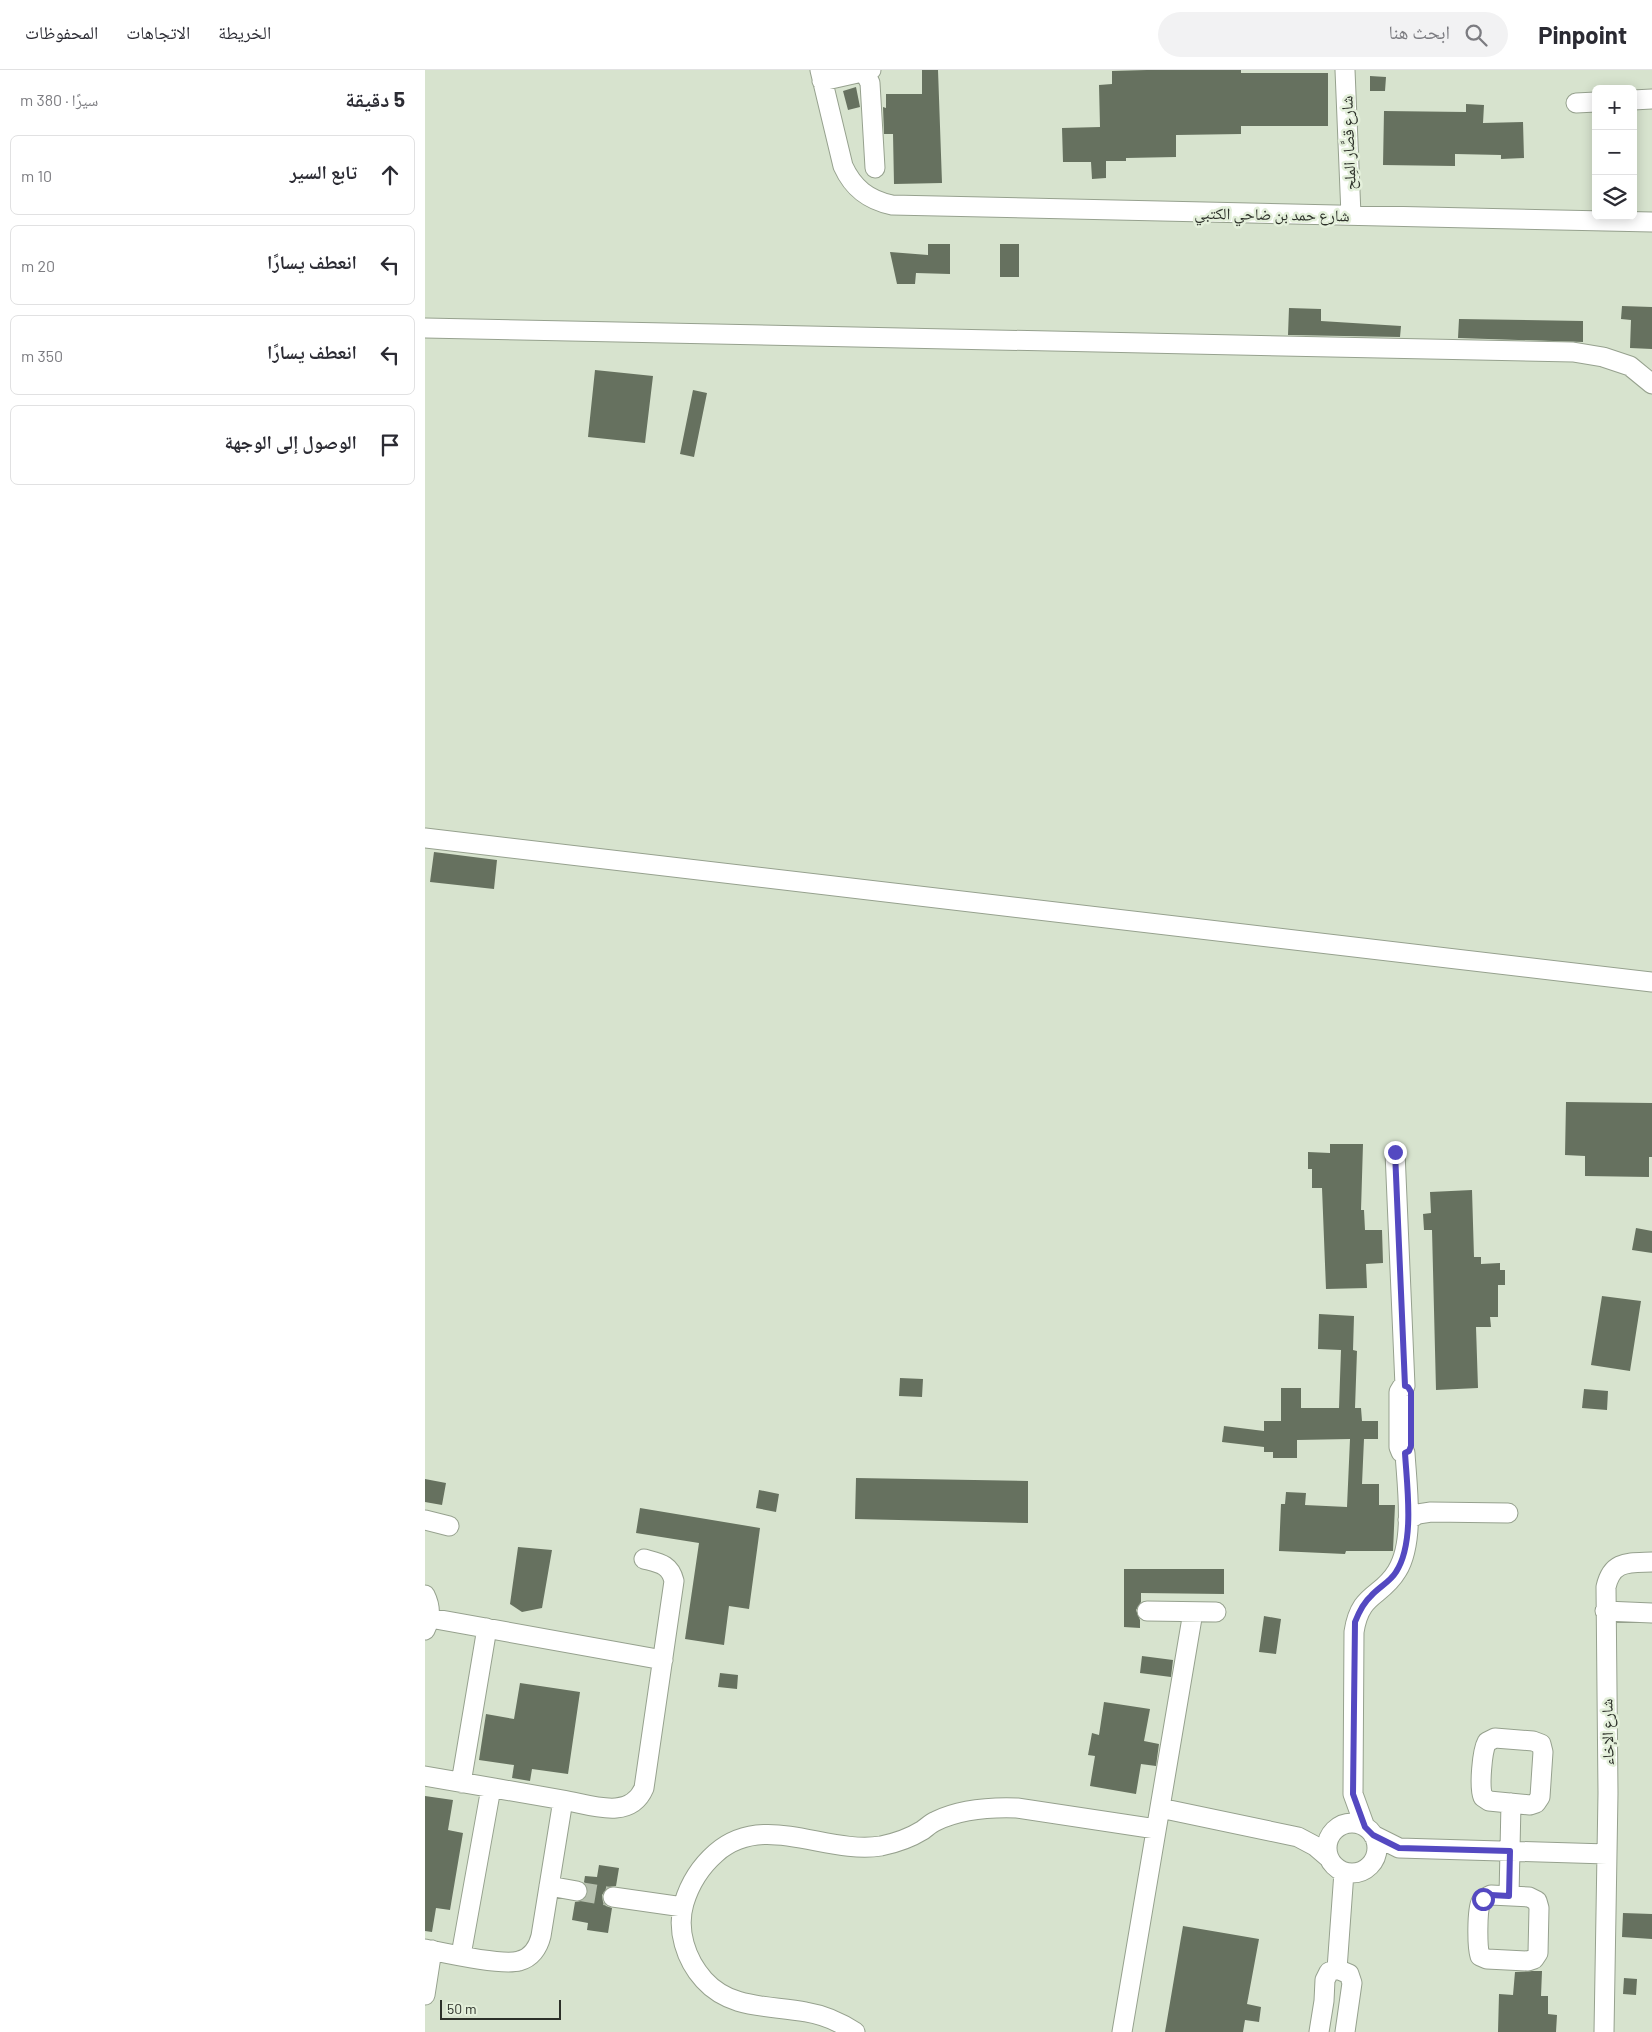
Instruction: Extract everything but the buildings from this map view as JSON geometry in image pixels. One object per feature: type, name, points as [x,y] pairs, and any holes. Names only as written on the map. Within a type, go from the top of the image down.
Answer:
[{"type":"street","name":"شارع قصَّار المِلح","points":[[1345,70],[1351,215]]},
{"type":"street","points":[[821,75],[866,71],[871,83],[875,168]]},
{"type":"street","name":"شارع حمد بن ضاحي الكتبي","points":[[821,75],[843,166],[843,183],[847,191],[859,203],[875,209],[892,206],[1652,222]]},
{"type":"street","points":[[1637,100],[1652,99]]},
{"type":"street","points":[[1576,103],[1592,102]]},
{"type":"street","points":[[425,328],[1573,352],[1603,357],[1630,366],[1652,384]]},
{"type":"street","points":[[425,838],[1652,982]]},
{"type":"street","points":[[1373,1861],[1377,1848],[1353,1794],[1355,1622],[1364,1604],[1388,1582],[1401,1565],[1408,1520],[1405,1453],[1409,1451],[1411,1446],[1411,1392],[1405,1386],[1395,1152]]},
{"type":"street","points":[[1408,1520],[1418,1514],[1431,1512],[1508,1513]]},
{"type":"street","points":[[425,1520],[449,1526]]},
{"type":"street","points":[[425,1776],[619,1808],[632,1803],[644,1788],[674,1581],[670,1570],[666,1566],[644,1560]]},
{"type":"street","name":"شارع الإخاء","points":[[1604,2032],[1607,1854],[1606,1587],[1611,1572],[1624,1564],[1652,1562]]},
{"type":"street","points":[[425,1595],[430,1607],[427,1624],[487,1628],[663,1660]]},
{"type":"street","points":[[1147,1611],[1216,1612]]},
{"type":"street","points":[[1605,1611],[1652,1613]]},
{"type":"street","points":[[1122,2032],[1193,1612]]},
{"type":"street","points":[[461,1783],[487,1628]]},
{"type":"street","points":[[461,1956],[491,1788]]},
{"type":"street","points":[[1329,1858],[1328,1843],[1353,1794]]},
{"type":"street","points":[[425,1995],[429,1950],[510,1963],[525,1959],[531,1955],[541,1936],[563,1800]]},
{"type":"street","points":[[1509,1896],[1511,1803]]},
{"type":"street","points":[[855,2032],[845,2025],[819,2014],[737,2002],[715,1990],[697,1972],[685,1949],[681,1923],[683,1906],[695,1876],[720,1849],[753,1835],[771,1834],[866,1848],[898,1842],[934,1822],[957,1813],[999,1807],[1017,1808],[1156,1830]]},
{"type":"street","points":[[1160,1808],[1298,1837],[1315,1846],[1343,1872],[1357,1873],[1364,1871],[1373,1861],[1399,1848]]},
{"type":"street","points":[[1298,1837],[1336,1830],[1350,1823],[1369,1831],[1399,1848],[1607,1854]]},
{"type":"street","points":[[1337,1969],[1343,1872]]},
{"type":"street","points":[[549,1886],[577,1891]]},
{"type":"street","points":[[613,1896],[683,1906]]},
{"type":"street","points":[[1319,2032],[1325,1980],[1329,1972],[1337,1969],[1349,1974],[1352,1982],[1345,2032]]},
{"type":"tunnel","points":[[577,1891],[613,1897]]},
{"type":"route","points":[[1395,1152],[1405,1386],[1411,1392],[1411,1449],[1405,1453],[1408,1520],[1401,1565],[1388,1582],[1364,1604],[1355,1622],[1353,1794],[1365,1827],[1373,1835],[1399,1848],[1510,1851],[1509,1896],[1491,1895],[1483,1899]]}]
